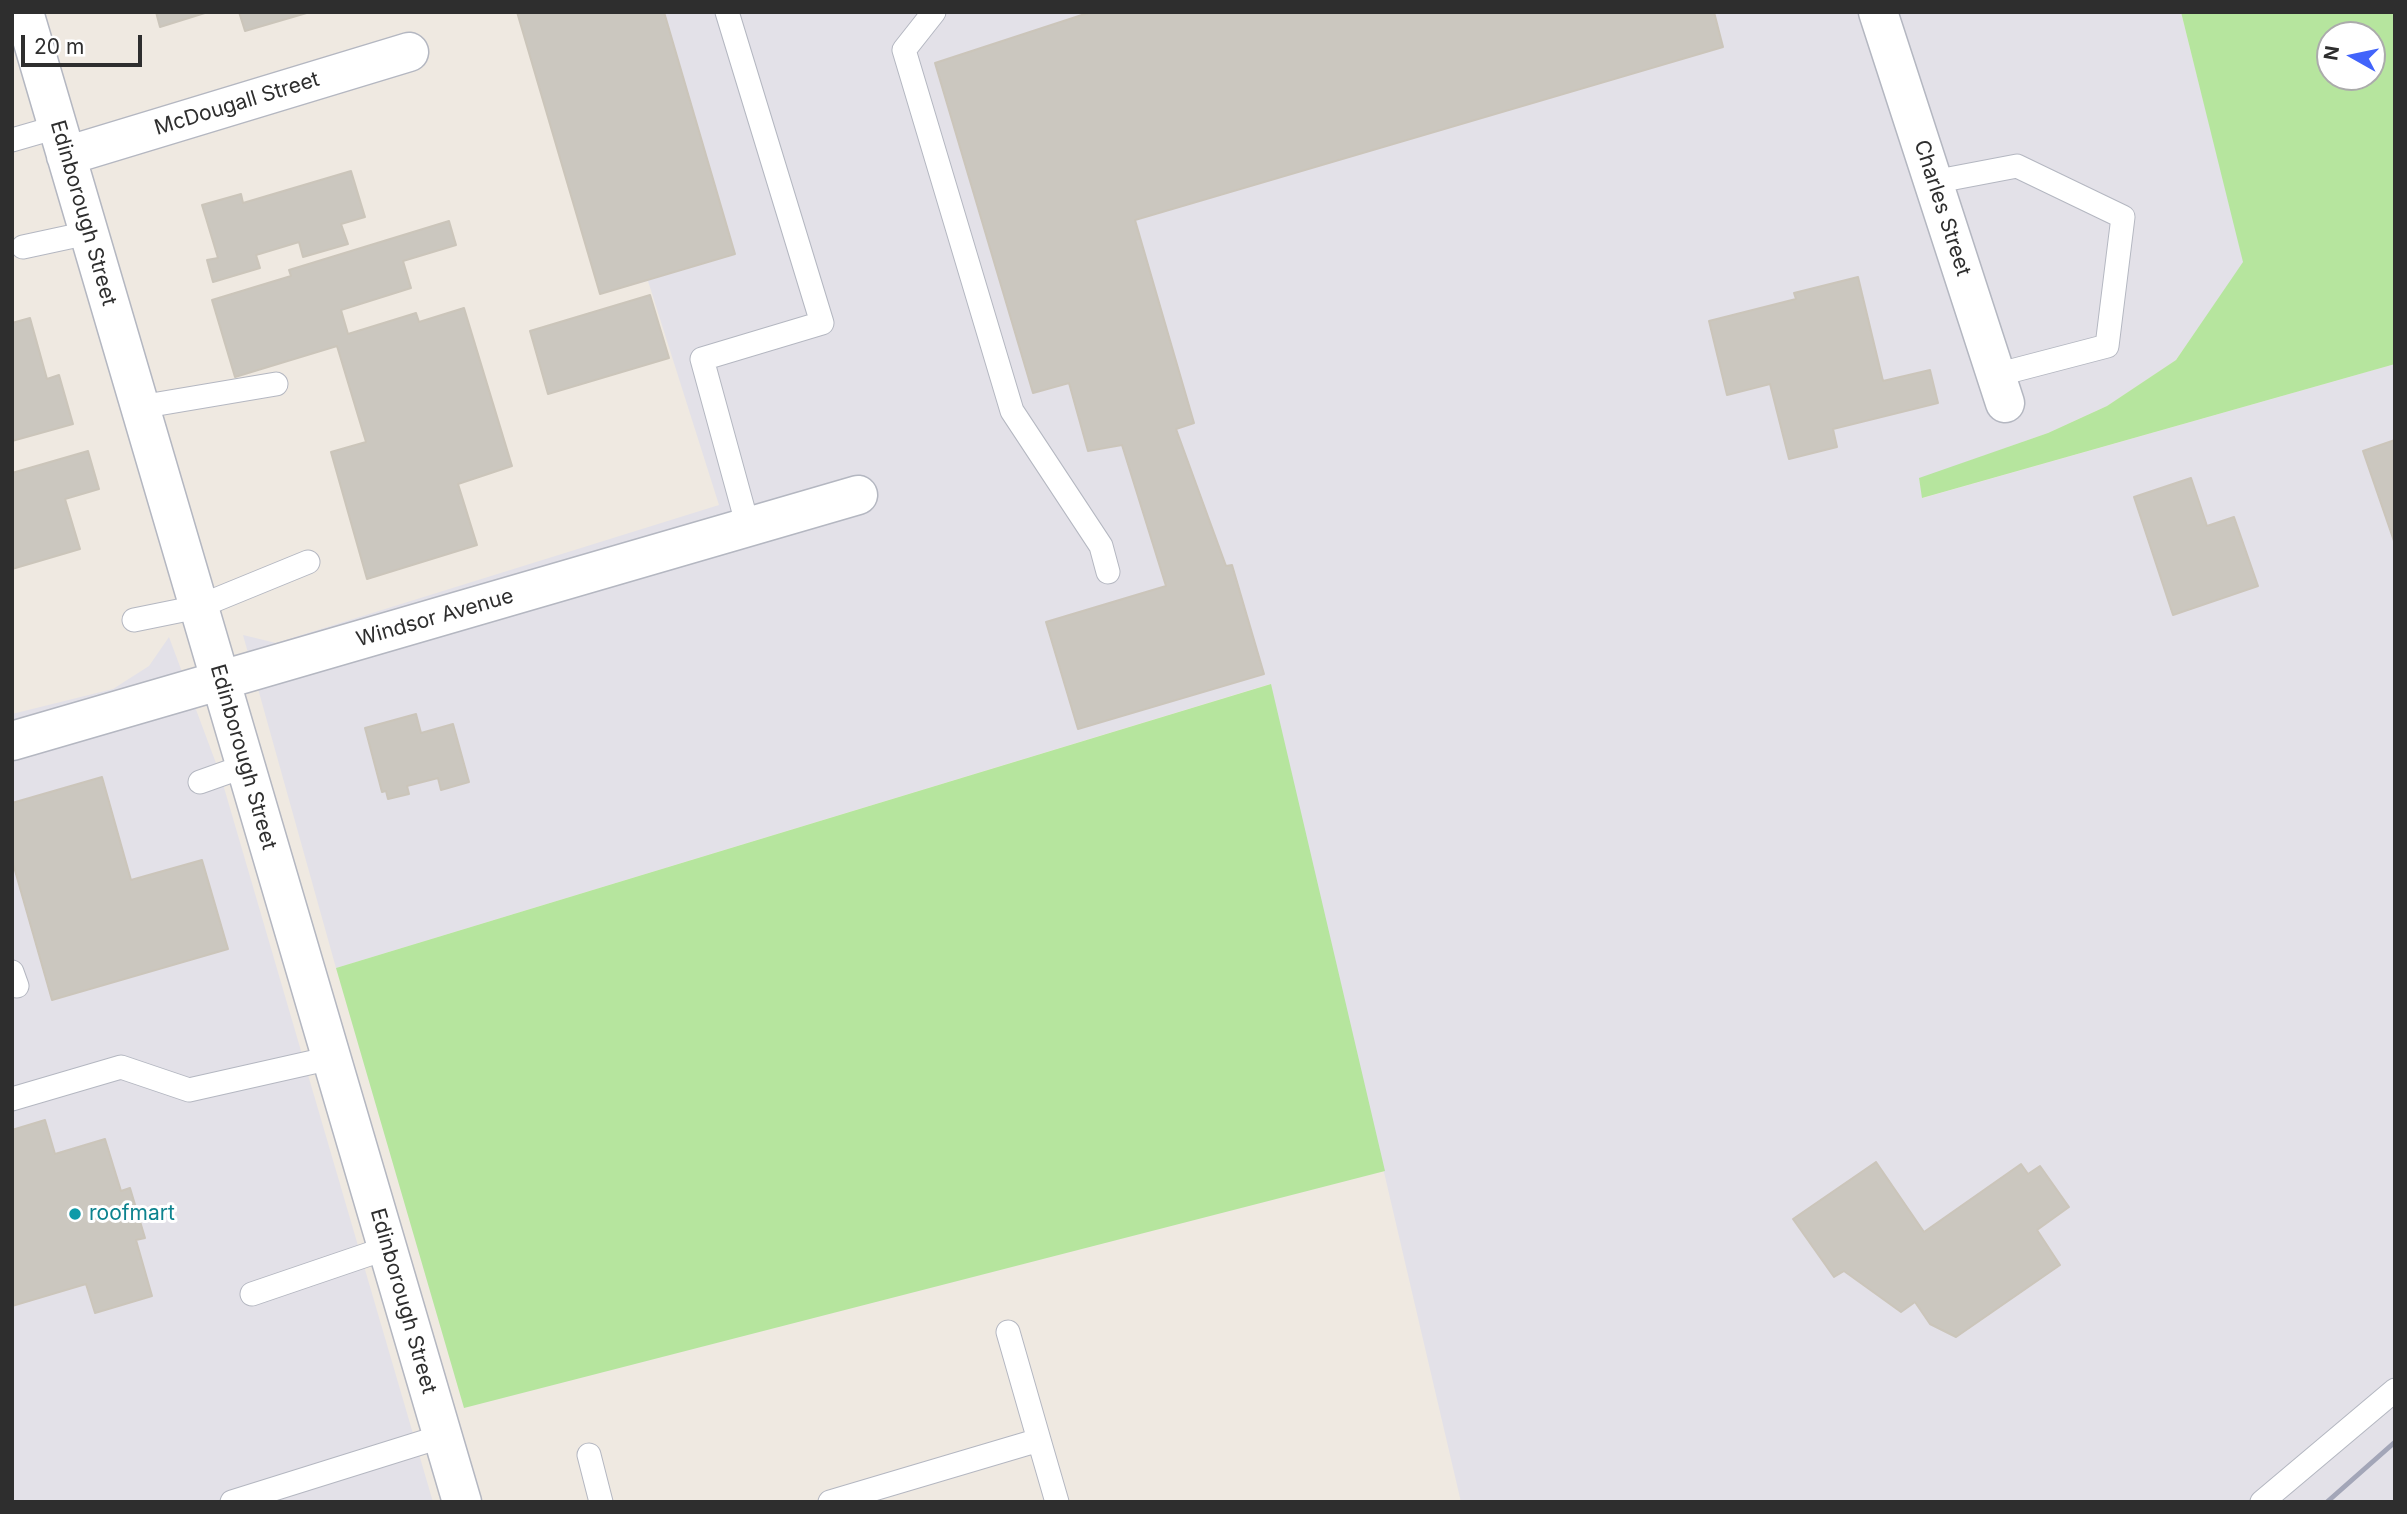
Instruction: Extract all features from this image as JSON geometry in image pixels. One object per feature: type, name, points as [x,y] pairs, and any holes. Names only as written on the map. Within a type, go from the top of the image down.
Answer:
[{"type":"street","name":"Edinborough Street","points":[[23,12],[462,1502]]},
{"type":"street","name":"Charles Street","points":[[1883,14],[1933,182],[2000,389]]},
{"type":"street","name":"McDougall Street","points":[[62,141],[409,52]]},
{"type":"street","name":"Windsor Avenue","points":[[12,741],[858,495]]},
{"type":"lane","points":[[727,12],[822,323],[702,359],[748,527]]},
{"type":"lane","points":[[934,12],[904,50],[1012,411],[1101,545],[1108,572]]},
{"type":"lane","points":[[12,140],[62,141]]},
{"type":"lane","points":[[1933,182],[2017,166],[2123,217],[2107,346],[2000,389]]},
{"type":"lane","points":[[23,247],[88,233]]},
{"type":"lane","points":[[140,407],[276,384]]},
{"type":"lane","points":[[134,620],[198,607],[308,562]]},
{"type":"lane","points":[[200,782],[245,766]]},
{"type":"lane","points":[[12,1100],[121,1067],[189,1090],[331,1058]]},
{"type":"lane","points":[[252,1294],[387,1248]]},
{"type":"lane","points":[[1008,1332],[1057,1502]]},
{"type":"lane","points":[[2262,1502],[2395,1390]]},
{"type":"lane","points":[[232,1502],[443,1436]]},
{"type":"lane","points":[[830,1502],[1039,1440]]},
{"type":"lane","points":[[589,1455],[601,1502]]},
{"type":"shaded area","points":[[517,12],[2181,12],[2244,262],[2176,360],[2107,406],[2048,433],[1919,479],[1923,498],[2395,364],[2395,1502],[1461,1502],[1270,684],[336,968],[243,635],[276,643],[719,505],[648,281],[600,294]]},
{"type":"shaded area","points":[[169,637],[220,774],[433,1502],[12,1502],[12,714],[113,689],[149,666]]},
{"type":"green space","points":[[2181,12],[2395,12],[2395,364],[1922,498],[1919,478],[2048,433],[2107,406],[2176,360],[2243,262]]},
{"type":"green space","points":[[1271,684],[1385,1171],[464,1408],[336,968]]},
{"type":"building","points":[[156,12],[208,12],[160,27]]},
{"type":"building","points":[[239,12],[310,12],[245,31]]},
{"type":"building","points":[[517,12],[664,12],[735,254],[600,294]]},
{"type":"building","points":[[1091,12],[1714,12],[1723,47],[1135,220],[1194,423],[1176,429],[1226,566],[1232,565],[1264,674],[1078,729],[1046,622],[1166,586],[1122,445],[1088,451],[1069,383],[1033,393],[935,63]]},
{"type":"building","points":[[351,171],[365,217],[341,224],[348,244],[303,257],[299,242],[256,255],[260,268],[213,282],[207,260],[218,258],[202,205],[241,194],[243,203]]},
{"type":"building","points":[[449,221],[456,245],[403,261],[411,288],[341,310],[348,334],[416,313],[419,322],[464,308],[512,466],[458,484],[477,545],[367,579],[331,452],[366,442],[337,346],[235,377],[212,300],[291,276],[289,270]]},
{"type":"building","points":[[1858,277],[1883,381],[1930,370],[1938,403],[1833,429],[1837,447],[1789,459],[1770,384],[1727,395],[1709,321],[1796,299],[1794,293]]},
{"type":"building","points":[[650,295],[669,358],[548,394],[530,331]]},
{"type":"building","points":[[30,318],[47,379],[59,375],[73,424],[12,441],[12,323]]},
{"type":"building","points":[[2395,440],[2395,544],[2363,451]]},
{"type":"building","points":[[88,451],[99,489],[65,499],[80,549],[12,569],[12,473]]},
{"type":"building","points":[[2191,478],[2207,526],[2234,517],[2258,586],[2173,615],[2134,497]]},
{"type":"building","points":[[416,714],[421,733],[453,724],[469,782],[441,790],[438,778],[407,786],[409,794],[388,799],[386,791],[382,792],[365,728]]},
{"type":"building","points":[[102,777],[131,880],[202,860],[228,949],[52,1000],[12,860],[12,803]]},
{"type":"building","name":"roofmart","points":[[45,1120],[55,1154],[105,1139],[121,1191],[130,1188],[145,1238],[136,1240],[152,1296],[95,1313],[86,1284],[12,1306],[12,1130]]},
{"type":"building","points":[[1876,1162],[1924,1232],[2021,1164],[2028,1174],[2040,1166],[2069,1207],[2037,1230],[2060,1265],[1956,1337],[1930,1324],[1915,1302],[1901,1312],[1844,1271],[1834,1277],[1793,1219]]},
{"type":"railway","points":[[2327,1502],[2395,1442]]},
{"type":"place","name":"roofmart","points":[[75,1214]]}]
